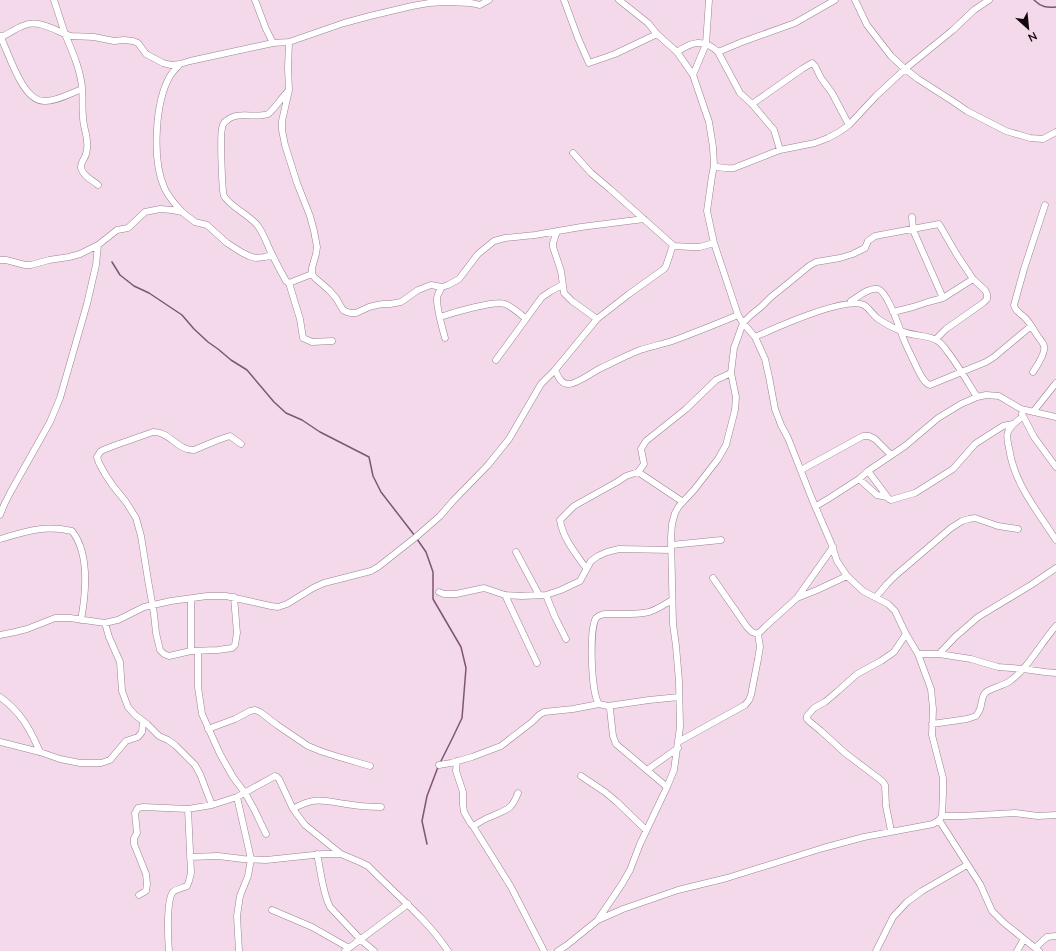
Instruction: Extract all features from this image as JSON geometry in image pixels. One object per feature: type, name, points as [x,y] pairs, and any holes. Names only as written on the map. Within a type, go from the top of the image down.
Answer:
[{"type":"street","points":[[54,0],[79,70],[82,89],[84,128],[88,147],[86,155],[81,163],[81,168],[83,174],[98,185]]},
{"type":"street","points":[[255,0],[273,43]]},
{"type":"street","points":[[82,89],[51,101],[42,102],[35,99],[29,94],[22,84],[0,38],[25,25],[41,25],[72,36],[94,37],[114,41],[124,40],[138,43],[146,54],[163,64],[171,65],[273,43],[289,42],[344,23],[412,6],[446,2],[471,3],[480,5],[489,0]]},
{"type":"street","points":[[564,0],[589,63],[615,54],[657,34]]},
{"type":"street","points":[[619,0],[648,23],[676,52],[693,75],[709,122],[713,147],[714,166],[707,211],[714,243],[738,315],[755,337],[765,359],[770,376],[774,409],[801,470],[838,561],[847,576],[863,592],[888,604],[895,611],[918,654],[931,689],[933,709],[932,735],[943,778],[943,809],[940,818],[967,865],[980,884],[992,911],[1037,949],[1046,937],[1056,936]]},
{"type":"street","points":[[693,75],[706,44],[709,0]]},
{"type":"street","points":[[718,52],[795,23],[835,0]]},
{"type":"street","points":[[855,0],[867,25],[891,56],[904,69],[966,111],[1006,131],[1039,139],[1046,138],[1056,132]]},
{"type":"street","points":[[714,166],[721,168],[734,168],[780,150],[815,143],[828,138],[849,125],[904,69],[953,30],[974,10],[990,0]]},
{"type":"street","points":[[289,42],[289,90],[282,121],[285,145],[297,183],[310,216],[317,247],[312,274],[336,298],[343,310],[356,313],[377,305],[401,302],[418,290],[431,285],[442,287],[448,285],[459,279],[478,254],[494,241],[505,238],[644,219]]},
{"type":"street","points":[[676,52],[687,45],[698,43],[706,44],[718,52],[740,93],[752,104],[774,130],[780,150]]},
{"type":"street","points":[[752,104],[812,63],[835,98],[849,125]]},
{"type":"street","points":[[180,64],[171,73],[164,90],[158,115],[158,161],[164,188],[171,199],[188,218],[195,222],[207,225],[217,235],[241,252],[256,258],[272,255]]},
{"type":"street","points":[[289,90],[268,113],[238,115],[225,122],[222,129],[221,139],[223,193],[228,201],[255,222],[259,227],[272,255],[286,281],[289,283],[300,318],[303,338],[312,342],[332,341]]},
{"type":"street","points":[[573,153],[591,174],[610,188],[674,246],[696,247],[714,243]]},
{"type":"street","points":[[1033,372],[1045,347],[1031,326],[1014,308],[1014,306],[1024,269],[1045,205]]},
{"type":"street","points":[[0,260],[32,265],[80,254],[98,244],[117,230],[128,228],[145,212],[160,209],[182,212]]},
{"type":"street","points":[[912,217],[913,230],[943,298]]},
{"type":"street","points":[[598,920],[630,870],[646,830],[674,770],[680,727],[672,600],[671,537],[673,518],[683,502],[718,459],[726,445],[735,410],[736,397],[731,373],[734,348],[743,323],[770,297],[816,262],[853,254],[865,248],[868,241],[875,236],[940,224],[957,255],[973,279],[986,290],[987,299],[946,329],[936,339]]},
{"type":"street","points":[[557,232],[553,247],[561,271],[564,294],[597,319]]},
{"type":"street","points":[[0,515],[10,493],[50,422],[60,398],[87,304],[96,265],[98,244]]},
{"type":"street","points":[[0,635],[21,631],[55,618],[70,618],[105,623],[118,620],[144,607],[171,601],[217,595],[234,597],[257,604],[278,606],[286,604],[312,588],[324,583],[371,571],[378,567],[440,516],[488,465],[509,439],[541,384],[555,370],[597,319],[664,269],[674,246]]},
{"type":"street","points":[[289,283],[312,274]]},
{"type":"street","points":[[893,312],[943,298],[973,279]]},
{"type":"street","points":[[496,360],[542,297],[562,285]]},
{"type":"street","points":[[442,287],[437,298],[445,338]]},
{"type":"street","points":[[851,301],[872,289],[878,289],[883,293],[893,312],[908,351],[927,384],[930,385],[986,362],[1031,326]]},
{"type":"street","points":[[440,317],[471,308],[500,303],[509,306],[526,319]]},
{"type":"street","points":[[755,337],[807,315],[852,303],[864,305],[877,318],[900,331],[936,339],[962,372],[977,397]]},
{"type":"street","points":[[555,370],[563,383],[575,383],[592,372],[623,357],[697,332],[738,315]]},
{"type":"street","points":[[586,568],[574,552],[564,534],[560,520],[574,506],[626,476],[638,472],[644,464],[641,449],[646,441],[686,409],[716,380],[731,373]]},
{"type":"street","points":[[1033,412],[1056,383]]},
{"type":"street","points":[[816,506],[859,479],[868,471],[905,446],[938,418],[961,404],[977,397],[986,395],[999,396],[1021,409],[1056,417]]},
{"type":"street","points":[[1021,409],[1022,416],[1034,437],[1056,467]]},
{"type":"street","points":[[1022,416],[1013,424],[1007,434],[1013,470],[1018,481],[1056,540]]},
{"type":"street","points":[[859,479],[877,495],[887,497],[891,500],[915,493],[953,469],[975,444],[1003,426],[1013,424]]},
{"type":"street","points":[[234,597],[237,632],[235,646],[225,649],[191,651],[169,656],[160,650],[141,536],[136,518],[98,463],[97,458],[100,452],[116,444],[158,431],[191,451],[230,436],[241,444]]},
{"type":"street","points":[[801,470],[863,436],[869,436],[875,439],[891,455]]},
{"type":"street","points":[[868,471],[887,497]]},
{"type":"street","points":[[638,472],[683,502]]},
{"type":"street","points":[[876,597],[896,574],[951,528],[962,521],[975,518],[998,526],[1018,529]]},
{"type":"street","points":[[0,539],[41,528],[56,528],[72,531],[80,544],[83,558],[85,579],[81,620]]},
{"type":"street","points":[[439,592],[444,594],[456,594],[484,588],[505,595],[546,595],[580,581],[591,561],[598,556],[619,549],[671,547],[721,540]]},
{"type":"street","points":[[758,634],[797,598],[833,547]]},
{"type":"street","points":[[516,552],[538,595]]},
{"type":"street","points":[[939,654],[955,637],[978,617],[1056,568]]},
{"type":"street","points":[[797,598],[847,576]]},
{"type":"street","points":[[713,578],[747,627],[752,632],[758,634]]},
{"type":"street","points":[[505,595],[537,663]]},
{"type":"street","points":[[546,595],[566,639]]},
{"type":"street","points":[[191,599],[191,651]]},
{"type":"street","points":[[599,704],[594,689],[592,666],[593,632],[596,619],[604,614],[649,612],[672,600]]},
{"type":"street","points":[[105,623],[109,637],[120,662],[122,691],[128,707],[159,736],[175,744],[194,765],[200,774],[212,805]]},
{"type":"street","points":[[932,724],[968,719],[976,716],[981,707],[985,692],[1005,684],[1017,675],[1056,626]]},
{"type":"street","points":[[647,770],[678,745],[745,705],[752,695],[760,647],[758,634]]},
{"type":"street","points":[[890,831],[884,785],[882,781],[845,753],[810,722],[806,716],[814,708],[838,692],[857,674],[894,652],[906,634]]},
{"type":"street","points":[[198,651],[198,687],[202,714],[220,754],[233,777],[245,793],[266,834]]},
{"type":"street","points":[[918,654],[939,654],[970,659],[998,667],[1023,668],[1056,673]]},
{"type":"street","points":[[0,697],[24,719],[40,752]]},
{"type":"street","points":[[439,765],[457,761],[501,746],[544,712],[573,709],[599,704],[608,706],[679,697]]},
{"type":"street","points":[[608,706],[610,709],[613,736],[616,744],[667,787]]},
{"type":"street","points":[[208,729],[255,710],[308,746],[339,758],[370,766]]},
{"type":"street","points":[[0,742],[40,752],[60,759],[80,763],[101,764],[114,756],[124,742],[140,735],[142,732],[143,721]]},
{"type":"street","points":[[457,761],[456,771],[463,792],[464,812],[511,887],[544,951]]},
{"type":"street","points":[[139,895],[146,891],[147,884],[146,874],[134,844],[134,838],[137,833],[136,813],[138,808],[188,809],[212,805],[237,797],[275,776],[281,782],[293,809],[305,825],[341,854],[368,866],[408,904],[448,951]]},
{"type":"street","points":[[581,776],[605,792],[646,830]]},
{"type":"street","points":[[473,826],[490,816],[502,813],[510,807],[518,793]]},
{"type":"street","points":[[237,797],[251,859],[248,876],[240,896],[237,916],[239,951]]},
{"type":"street","points":[[293,809],[309,801],[318,800],[381,807]]},
{"type":"street","points":[[169,951],[168,927],[170,897],[175,891],[187,886],[189,881],[190,857],[188,809]]},
{"type":"street","points":[[558,951],[598,920],[623,909],[678,890],[727,878],[864,837],[929,825],[940,818],[1015,813],[1038,816],[1056,815]]},
{"type":"street","points":[[190,857],[218,856],[266,860],[317,854],[341,854]]},
{"type":"street","points":[[317,854],[324,892],[330,907],[374,951]]},
{"type":"street","points":[[242,859],[248,876]]},
{"type":"street","points":[[876,951],[893,917],[907,902],[922,891],[967,865]]},
{"type":"street","points":[[272,910],[312,927],[347,950],[408,904]]},
{"type":"street","points":[[1017,951],[1024,939]]},
{"type":"waterway","points":[[1034,0],[1044,6],[1056,7]]},
{"type":"waterway","points":[[112,262],[120,275],[134,286],[149,293],[182,315],[208,342],[231,360],[247,370],[274,402],[286,413],[302,420],[320,432],[369,457],[373,476],[381,492],[415,536]]},
{"type":"waterway","points":[[417,539],[426,552],[433,572],[433,599],[461,647],[466,668],[462,718],[440,763]]},
{"type":"waterway","points":[[427,844],[422,821],[427,796],[438,767]]}]
